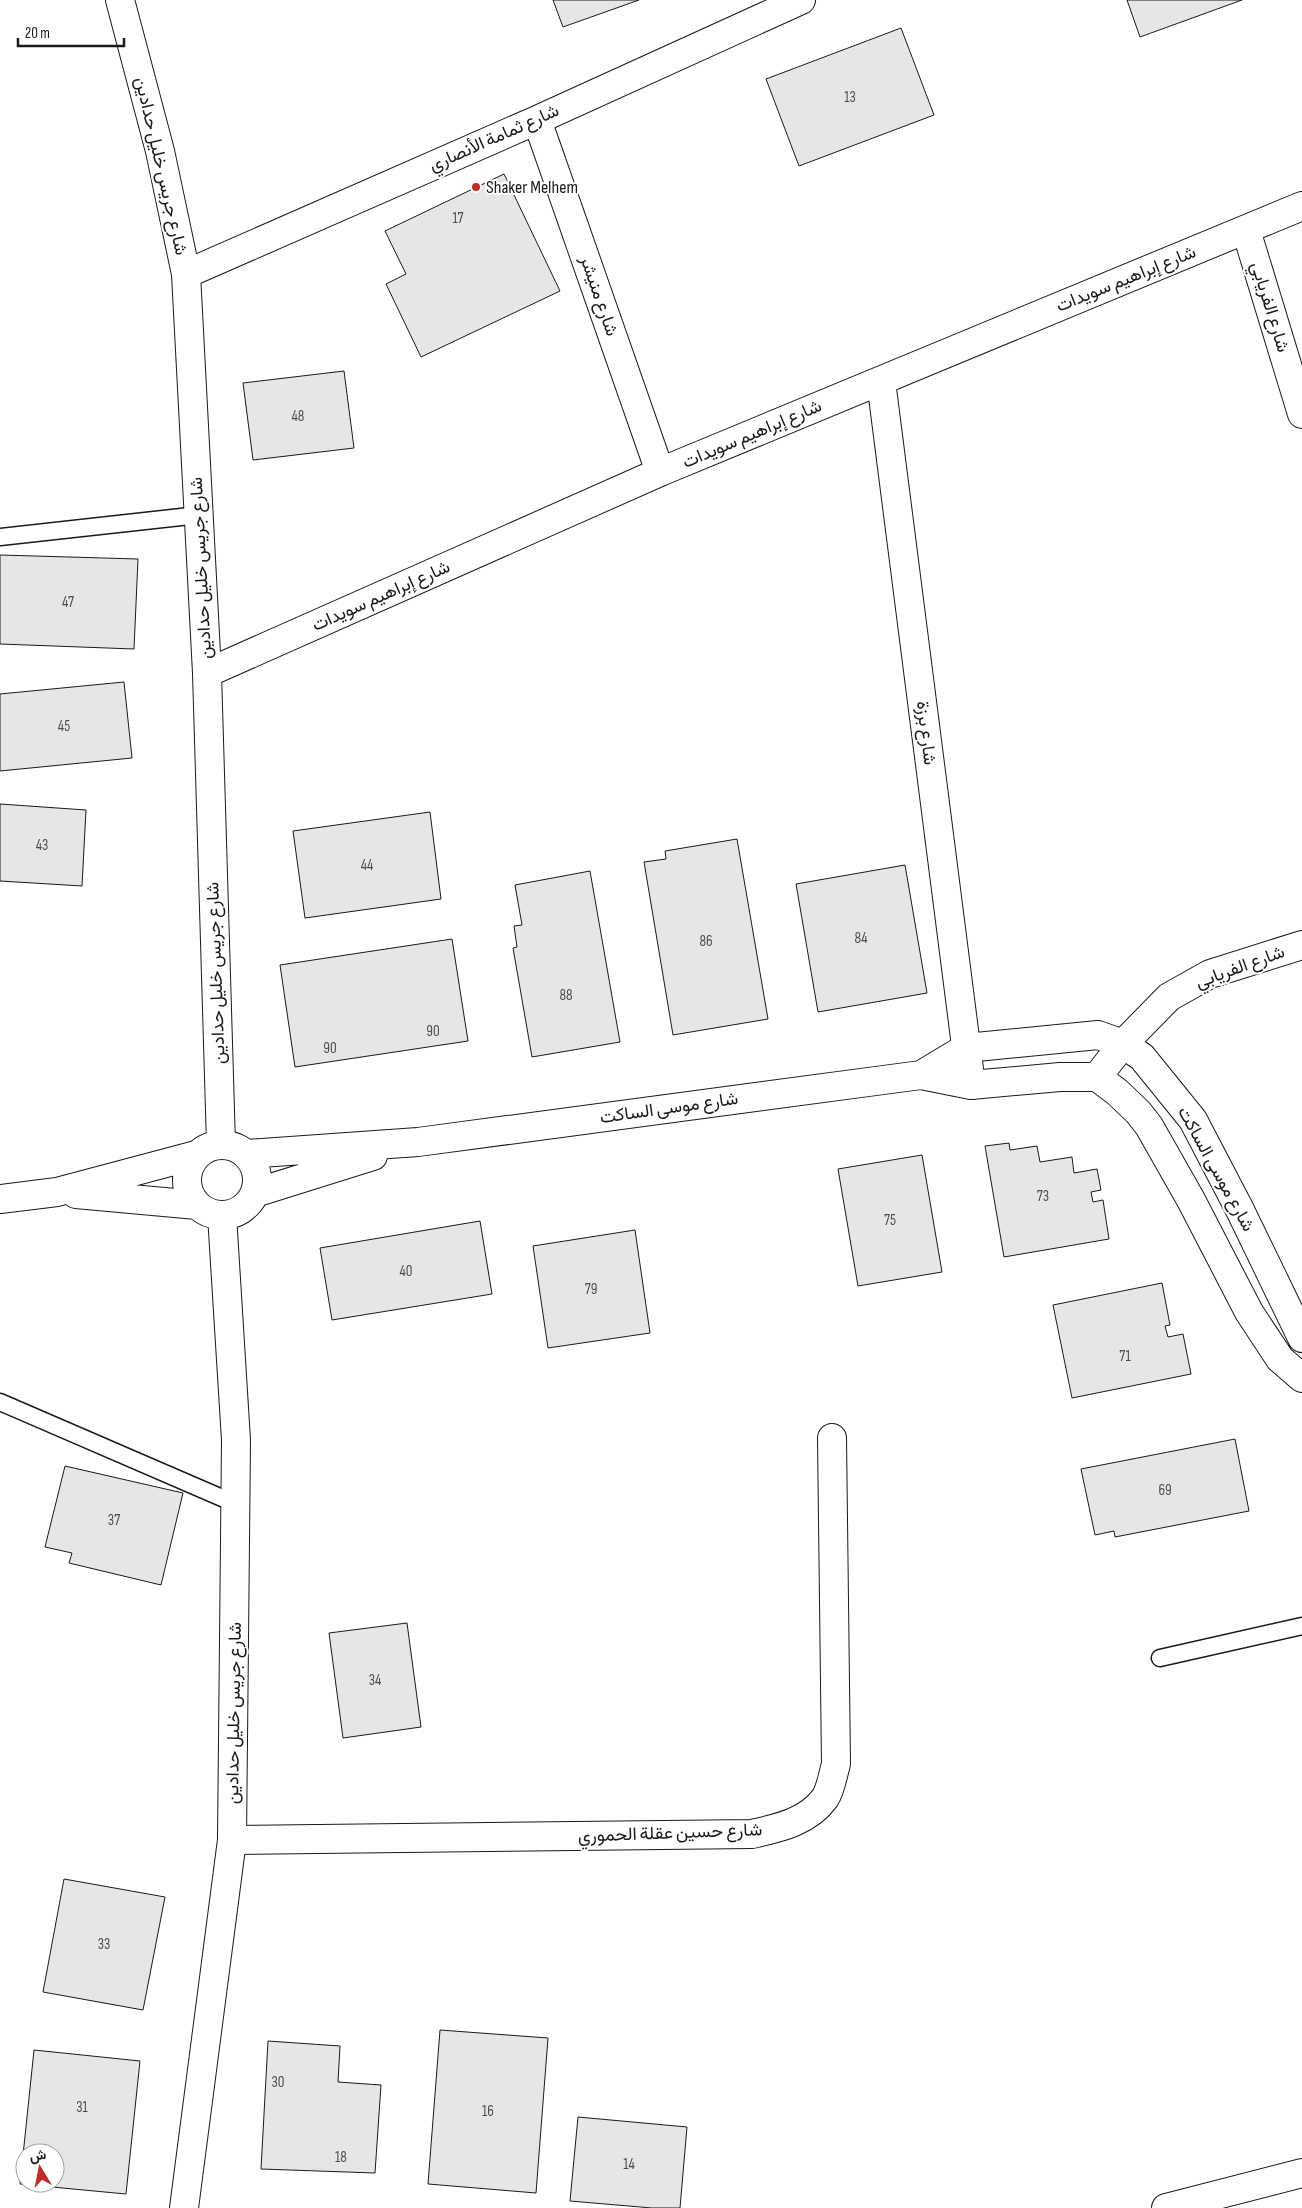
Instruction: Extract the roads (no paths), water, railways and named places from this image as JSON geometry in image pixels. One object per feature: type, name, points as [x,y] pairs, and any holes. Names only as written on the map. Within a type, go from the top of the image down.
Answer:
[{"type":"street","name":"شارع جريس خليل حدادين","points":[[120,0],[160,151],[186,274],[207,673],[221,1144]]},
{"type":"street","name":"شارع ثمامة الأنصاري","points":[[186,274],[537,120],[801,0]]},
{"type":"street","name":"شارع منيشر","points":[[537,120],[660,472]]},
{"type":"street","name":"شارع إبراهيم سويدات","points":[[207,673],[660,472],[1302,206]]},
{"type":"street","name":"شارع الفريابي","points":[[1246,230],[1302,414]]},
{"type":"street","name":"شارع برزة","points":[[881,381],[971,1085]]},
{"type":"street","name":"شارع الفريابي","points":[[1097,1077],[1123,1044],[1169,997],[1210,974],[1302,945]]},
{"type":"street","name":"شارع موسى الساكت","points":[[921,1075],[966,1048],[1098,1035],[1123,1044],[1142,1057],[1193,1120],[1240,1210],[1302,1338]]},
{"type":"street","name":"شارع موسى الساكت","points":[[246,1154],[418,1142],[921,1075],[971,1085],[1060,1076],[1097,1077],[1138,1112],[1149,1126],[1191,1200],[1250,1312],[1280,1359],[1302,1378]]},
{"type":"street","name":"شارع موسى الساكت","points":[[255,1193],[418,1142]]},
{"type":"street","points":[[221,1144],[235,1147],[246,1154],[254,1166],[257,1179],[255,1193],[248,1204],[236,1212],[222,1215],[208,1213],[197,1206],[189,1194],[186,1180],[188,1167],[196,1155],[207,1147],[221,1144]]},
{"type":"street","points":[[0,1199],[57,1192],[196,1155]]},
{"type":"street","points":[[57,1192],[197,1206]]},
{"type":"street","name":"شارع جريس خليل حدادين","points":[[184,2208],[232,1840],[236,1440],[222,1215]]},
{"type":"street","name":"شارع حسين عقلة الحموري","points":[[232,1840],[752,1834],[776,1829],[803,1819],[826,1798],[836,1764],[832,1438]]},
{"type":"street","points":[[1166,2208],[1302,2173]]},
{"type":"lane","points":[[0,537],[199,515]]},
{"type":"lane","points":[[0,1402],[236,1504]]},
{"type":"lane","points":[[1160,1658],[1302,1626]]},
{"type":"place","name":"Shaker Melhem","points":[[476,187]]}]
